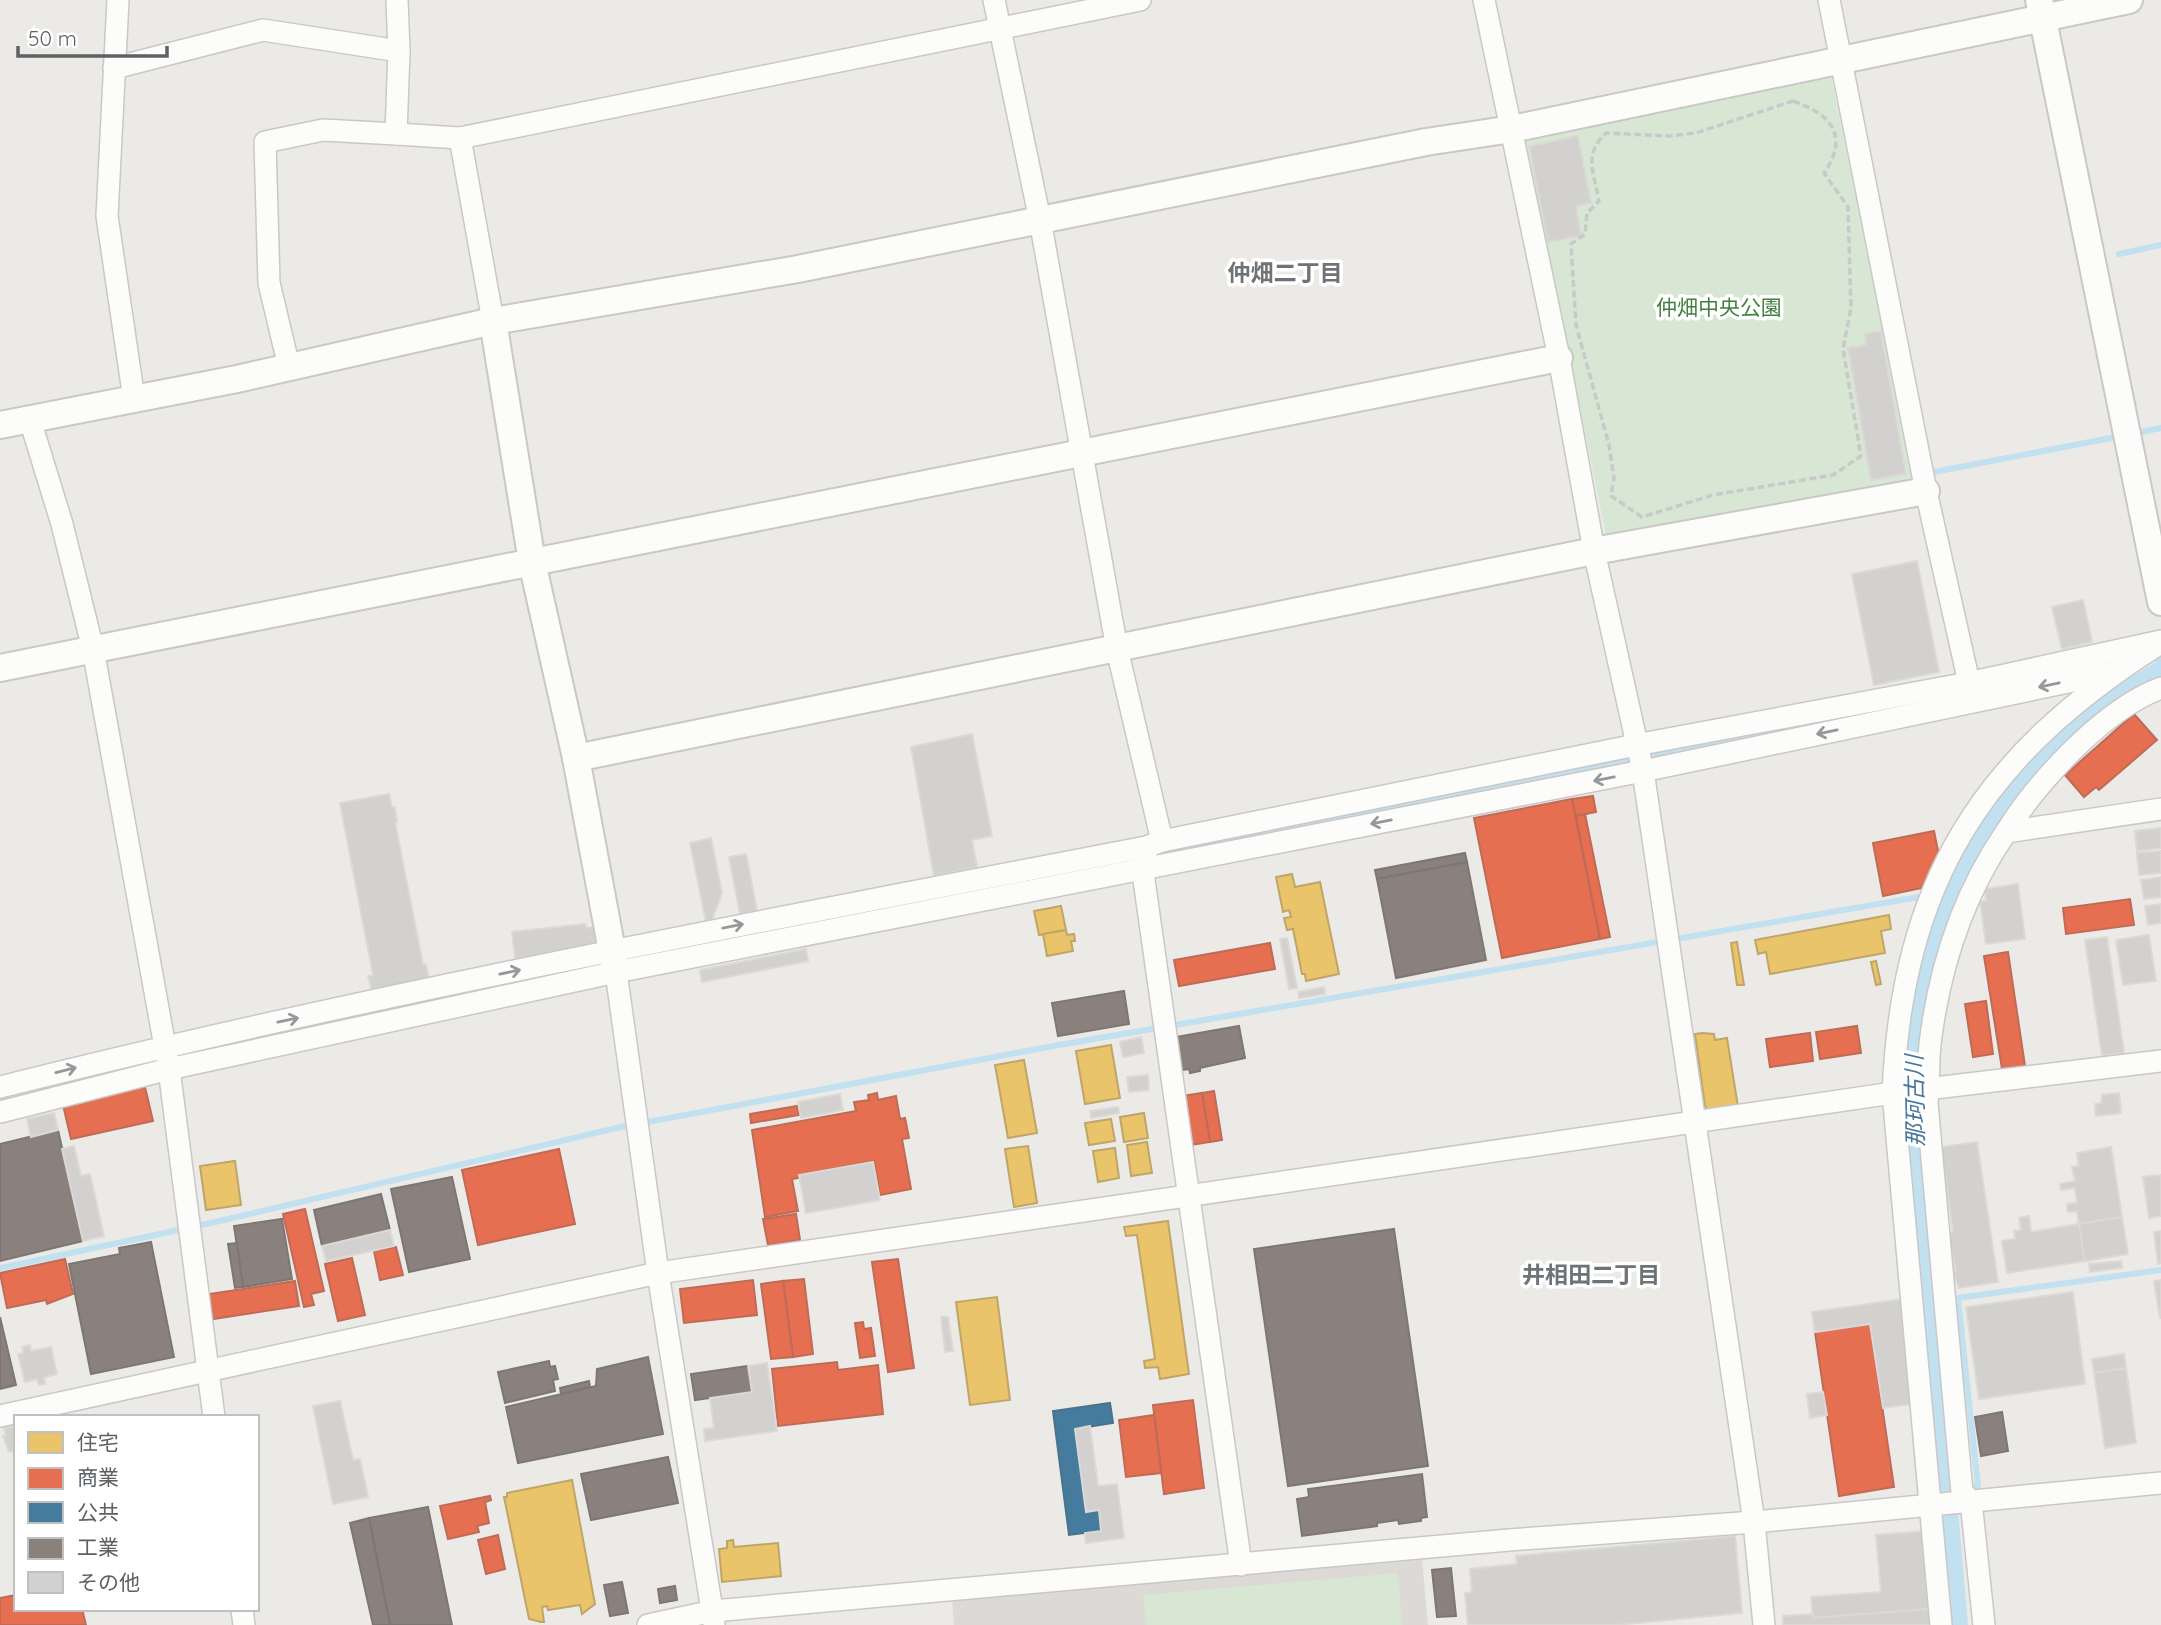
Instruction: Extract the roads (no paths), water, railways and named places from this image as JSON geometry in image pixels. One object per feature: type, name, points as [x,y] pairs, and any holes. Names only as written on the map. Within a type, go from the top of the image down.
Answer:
[{"type":"street","points":[[118,0],[107,216],[134,399]]},
{"type":"street","points":[[396,134],[399,51],[397,0]]},
{"type":"street","points":[[994,0],[1040,220],[1151,852],[1144,880],[1241,1565]]},
{"type":"street","points":[[289,367],[269,284],[265,142],[323,130],[460,138],[1140,0]]},
{"type":"street","points":[[1484,0],[1559,358],[1594,551],[1643,771],[1754,1522],[1764,1625]]},
{"type":"street","points":[[1829,0],[1926,491],[1971,692]]},
{"type":"street","points":[[0,425],[289,367],[493,321],[798,269],[1426,142],[1512,129],[1842,58],[2041,8],[2129,0]]},
{"type":"street","points":[[2041,8],[2161,602]]},
{"type":"street","points":[[114,68],[263,30],[399,51]]},
{"type":"street","points":[[460,138],[532,562],[576,758],[614,961],[658,1273],[713,1618]]},
{"type":"street","points":[[0,668],[1559,358]]},
{"type":"street","points":[[30,420],[62,524],[93,649],[169,1069],[214,1415]]},
{"type":"street","points":[[576,758],[1594,551],[1926,491]]},
{"type":"street","points":[[1151,852],[1643,771],[1971,692],[2161,642]]},
{"type":"street","points":[[1941,1625],[1892,1093],[1897,1018],[1910,955],[1923,916],[1951,852],[1991,787],[2027,746],[2067,710],[2161,642]]},
{"type":"street","points":[[0,1087],[165,1046],[614,961],[1151,852],[1636,745],[2116,672]]},
{"type":"street","points":[[1984,1625],[1971,1501],[1962,1492],[1928,1090],[1930,1046],[1945,963],[1970,897],[2006,832],[2052,770],[2089,736],[2141,697],[2161,688]]},
{"type":"street","points":[[2006,832],[2161,808]]},
{"type":"street","points":[[0,1112],[614,961]]},
{"type":"street","points":[[0,1416],[658,1273],[1696,1124],[1892,1093],[2161,1061]]},
{"type":"street","points":[[648,1625],[1241,1565],[1509,1540],[1754,1522],[2161,1483]]},
{"type":"water","name":"那珂古川","points":[[2161,659],[2161,680],[2141,690],[1976,869],[1923,1106],[1968,1625],[1945,1625],[1899,1108],[1916,958],[1970,830],[2069,714]]},
{"type":"waterway","points":[[2119,254],[2161,245]]},
{"type":"waterway","points":[[2132,434],[2161,428]]},
{"type":"waterway","points":[[1934,472],[2121,436]]},
{"type":"waterway","points":[[2149,660],[2161,658]]},
{"type":"waterway","points":[[1150,857],[1877,711]]},
{"type":"waterway","points":[[0,1268],[211,1223],[621,1127],[1059,1045],[1925,896]]},
{"type":"waterway","points":[[275,1033],[442,999]]},
{"type":"waterway","points":[[1966,1488],[1978,1487],[1958,1298],[2161,1270]]},
{"type":"district","name":"仲畑二丁目","points":[[1285,273]]},
{"type":"district","name":"井相田二丁目","points":[[1591,1275]]},
{"type":"park label","name":"仲畑中央公園","points":[[1719,308]]}]
